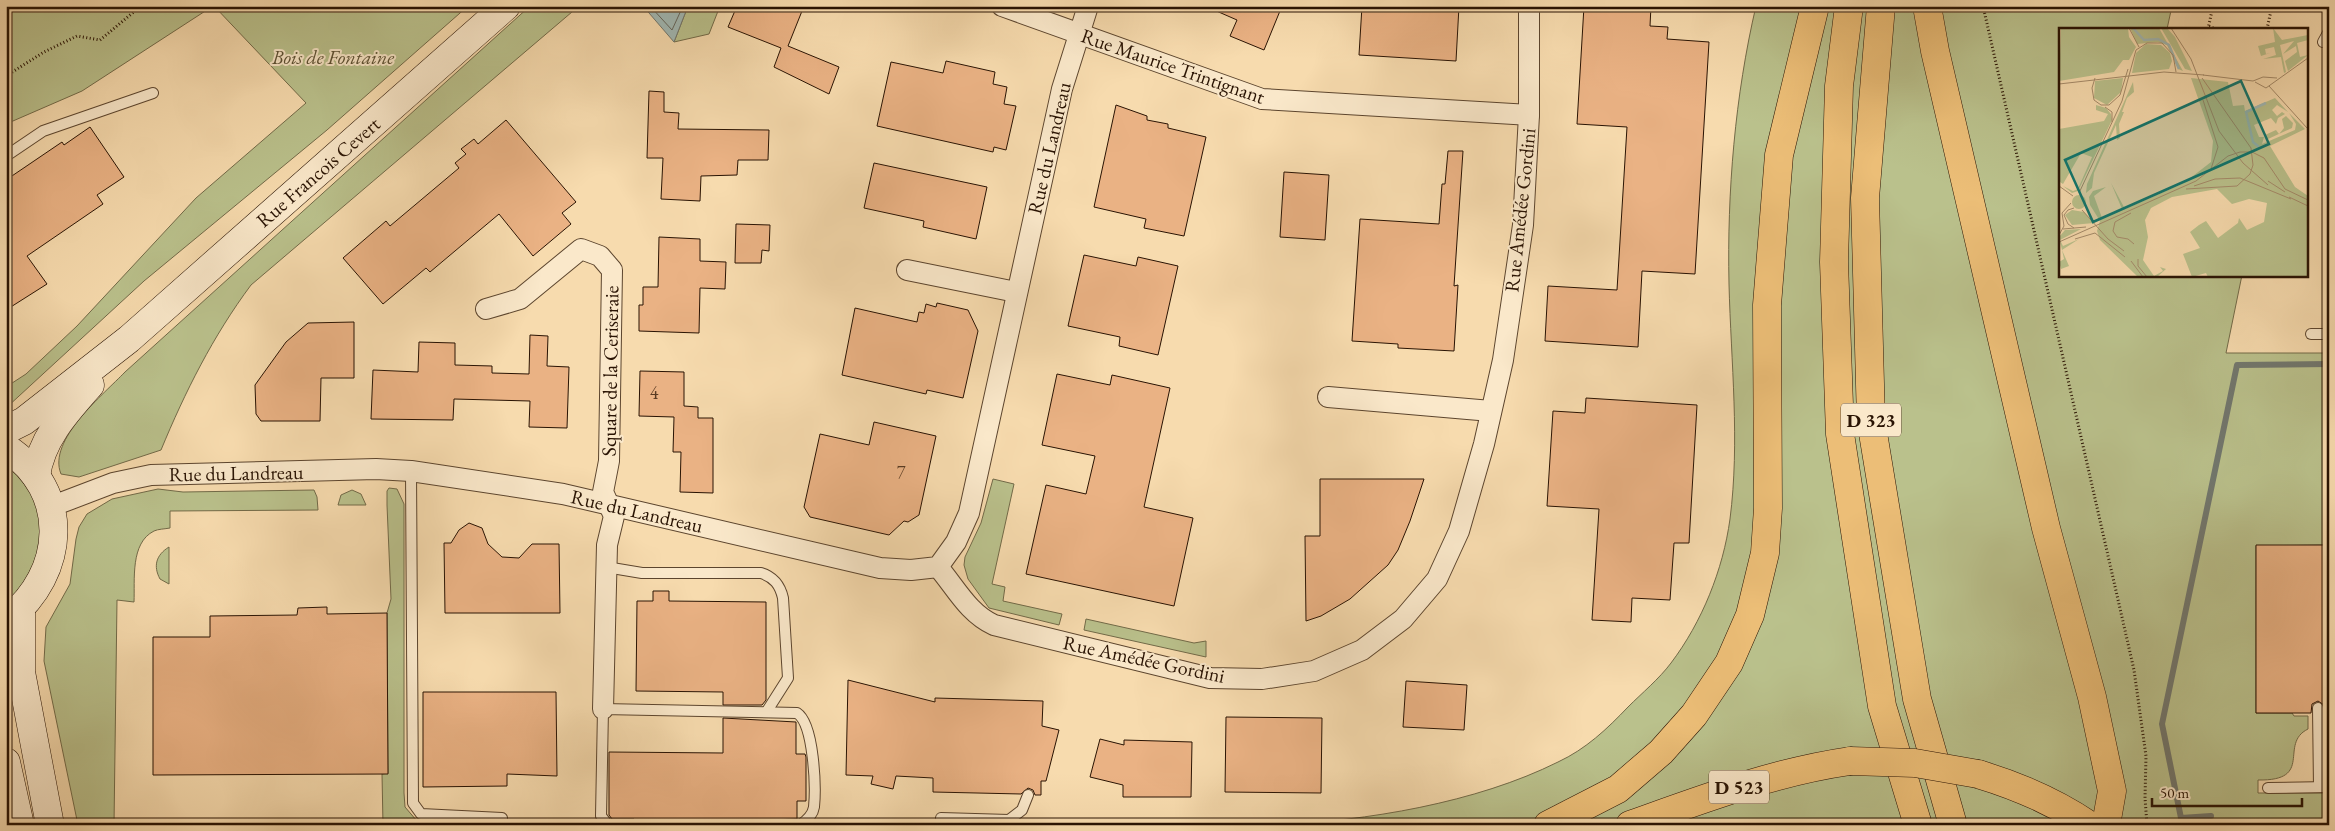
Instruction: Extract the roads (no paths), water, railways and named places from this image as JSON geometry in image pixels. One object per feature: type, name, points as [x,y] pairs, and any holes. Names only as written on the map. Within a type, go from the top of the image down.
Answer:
[{"type":"highway","points":[[1548,825],[1618,789],[1661,752],[1694,715],[1719,678],[1750,615],[1765,553],[1768,508],[1767,305],[1779,155],[1815,6]]},
{"type":"highway","name":"D 323","points":[[1849,6],[1838,86],[1834,262],[1840,434],[1882,706],[1918,825]]},
{"type":"highway","name":"D 323","points":[[1881,6],[1865,198],[1871,421],[1917,699],[1953,825]]},
{"type":"highway","points":[[1927,6],[2046,528],[2096,716],[2112,791],[2106,825]]},
{"type":"highway","name":"D 523","points":[[1630,825],[1742,786],[1794,771],[1850,761],[1915,763],[1978,774],[2000,781],[2052,803],[2089,825]]},
{"type":"street","name":"Rue Francois Cevert","points":[[6,430],[24,421],[129,338],[506,6]]},
{"type":"street","name":"Rue Maurice Trintignant","points":[[1002,6],[1262,99],[1529,115]]},
{"type":"street","name":"Rue du Landreau","points":[[50,506],[113,483],[151,475],[376,470],[411,471],[608,504],[880,568],[911,570],[938,567],[956,542],[968,513],[1062,89],[1088,6]]},
{"type":"street","name":"Rue Amédée Gordini","points":[[938,567],[976,615],[994,625],[1210,678],[1262,679],[1314,672],[1362,650],[1403,619],[1437,579],[1459,531],[1492,411],[1523,225],[1529,115],[1531,41],[1529,6]]},
{"type":"street","name":"Square de la Ceriseraie","points":[[486,308],[520,299],[581,249],[600,256],[612,270],[609,461],[602,492],[608,504]]},
{"type":"street","points":[[907,270],[1016,292]]},
{"type":"street","name":"Rue Francois Cevert","points":[[36,476],[38,458],[60,420],[129,338]]},
{"type":"street","points":[[1328,397],[1492,411]]},
{"type":"street","points":[[6,448],[26,464],[36,476],[50,506],[53,534],[50,561],[39,587],[14,614],[21,672],[50,825]]},
{"type":"street","points":[[603,709],[607,545],[614,516],[608,504]]},
{"type":"street","points":[[6,762],[20,825]]},
{"type":"lane","points":[[2322,42],[2329,31]]},
{"type":"lane","points":[[6,156],[43,131],[153,93]]},
{"type":"lane","points":[[2310,334],[2329,334]]},
{"type":"lane","points":[[411,471],[413,803],[420,814],[502,818]]},
{"type":"lane","points":[[606,568],[642,573],[761,573],[772,578],[781,590],[783,598],[789,671],[786,685],[767,711]]},
{"type":"lane","points":[[2268,788],[2324,787],[2318,708]]},
{"type":"lane","points":[[608,825],[601,816],[603,709],[797,713],[803,718],[812,743],[814,807],[808,819],[800,825]]},
{"type":"lane","points":[[941,818],[1009,820],[1022,810],[1028,795]]},
{"type":"water","points":[[643,6],[688,6],[674,42]]},
{"type":"waterway","points":[[2211,816],[2181,818],[2162,724],[2237,365],[2329,364]]},
{"type":"park label","name":"Bois de Fontaine","points":[[333,57]]}]
